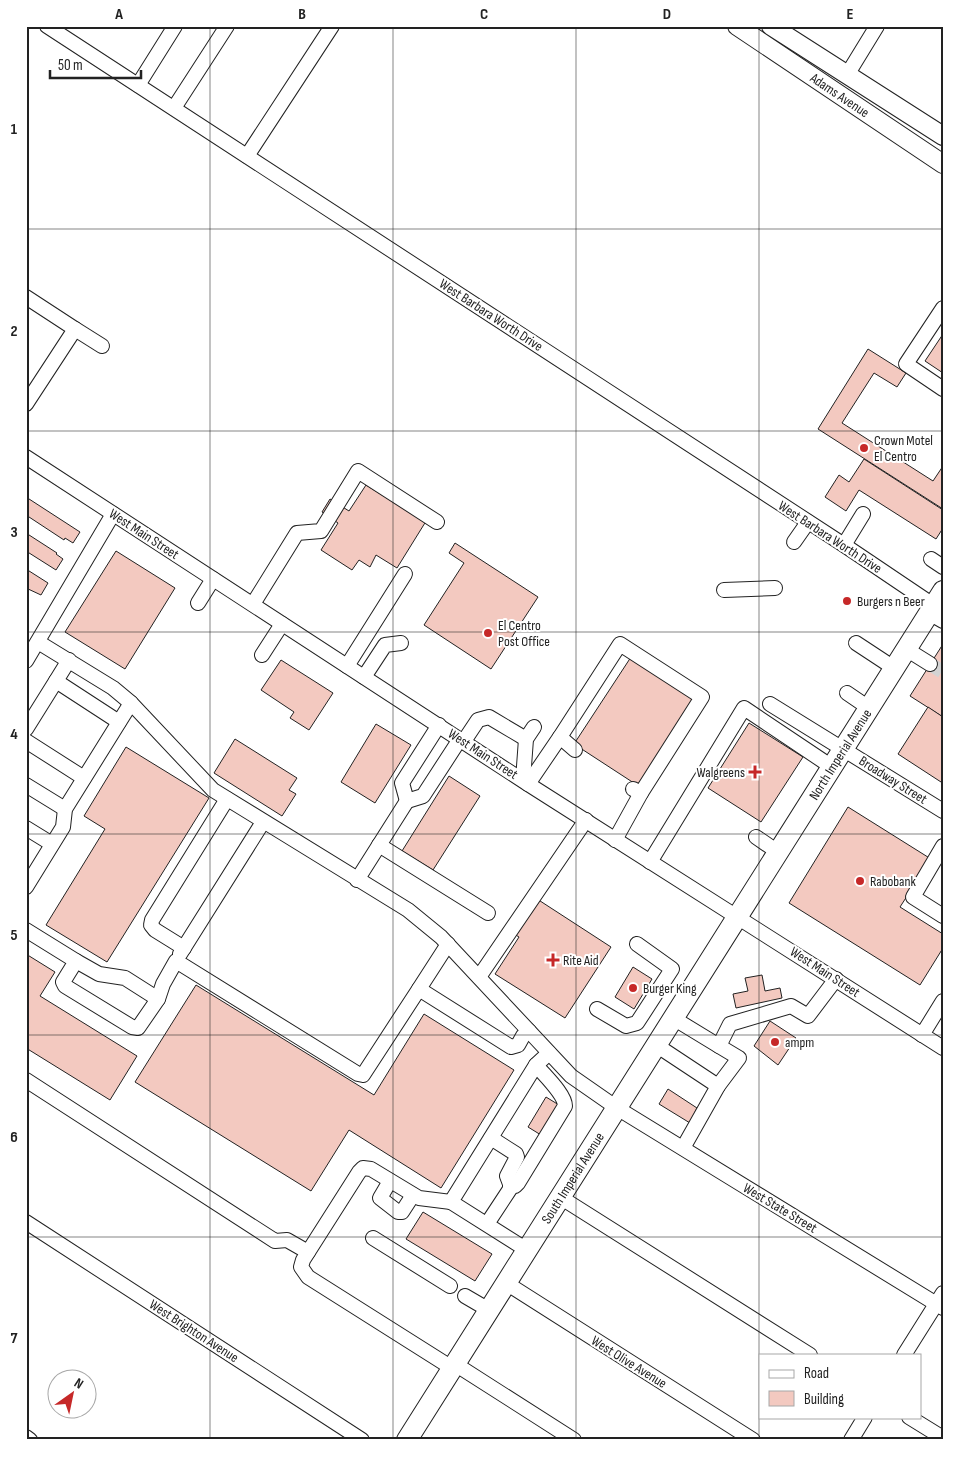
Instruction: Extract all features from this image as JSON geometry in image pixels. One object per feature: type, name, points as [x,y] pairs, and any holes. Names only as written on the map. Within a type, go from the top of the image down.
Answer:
[{"type":"highway","name":"North Imperial Avenue","points":[[738,916],[906,649],[937,608]]},
{"type":"highway","name":"South Imperial Avenue","points":[[407,1440],[738,916]]},
{"type":"main road","name":"Adams Avenue","points":[[738,26],[943,164]]},
{"type":"main road","name":"Adams Avenue","points":[[771,26],[943,136]]},
{"type":"main road","points":[[836,92],[847,75]]},
{"type":"main road","points":[[856,106],[868,105],[884,111],[943,147]]},
{"type":"street","name":"West Barbara Worth Drive","points":[[48,26],[844,545],[937,608]]},
{"type":"street","points":[[138,85],[176,26]]},
{"type":"street","points":[[174,108],[226,26]]},
{"type":"street","points":[[247,156],[332,26]]},
{"type":"street","points":[[847,75],[876,26]]},
{"type":"street","points":[[26,297],[102,346]]},
{"type":"street","points":[[943,308],[906,364],[943,388]]},
{"type":"street","points":[[26,404],[75,329]]},
{"type":"street","name":"West Main Street","points":[[26,457],[615,840],[738,916],[943,1048]]},
{"type":"street","points":[[253,604],[297,533],[321,531],[358,471],[437,522]]},
{"type":"street","points":[[31,649],[113,514]]},
{"type":"street","points":[[844,545],[863,514]]},
{"type":"street","points":[[794,542],[808,522]]},
{"type":"street","points":[[931,559],[943,568]]},
{"type":"street","points":[[347,666],[404,574]]},
{"type":"street","points":[[198,603],[213,579]]},
{"type":"street","points":[[724,590],[775,588]]},
{"type":"street","points":[[262,655],[282,624]]},
{"type":"street","points":[[364,677],[385,645],[401,643]]},
{"type":"street","points":[[856,643],[894,668]]},
{"type":"street","points":[[526,782],[560,736],[620,644],[702,697],[637,791],[615,840]]},
{"type":"street","name":"West State Street","points":[[31,649],[69,660],[113,688],[131,703],[213,790],[408,910],[448,944],[571,1076],[617,1108],[940,1301]]},
{"type":"street","points":[[906,649],[930,664]]},
{"type":"street","points":[[26,729],[69,660]]},
{"type":"street","points":[[56,681],[119,722]]},
{"type":"street","points":[[847,693],[869,708]]},
{"type":"street","points":[[26,887],[63,827],[65,809],[131,703]]},
{"type":"street","name":"Broadway Street","points":[[770,704],[943,811]]},
{"type":"street","points":[[650,862],[744,708],[832,767]]},
{"type":"street","points":[[357,880],[407,801],[423,796],[478,720],[489,717],[530,733],[526,782]]},
{"type":"street","points":[[407,801],[402,783],[439,725]]},
{"type":"street","points":[[560,736],[574,750]]},
{"type":"street","points":[[26,741],[84,778]]},
{"type":"street","points":[[26,785],[65,809]]},
{"type":"street","points":[[184,948],[154,930],[151,925],[152,920],[226,799]]},
{"type":"street","points":[[479,977],[586,820]]},
{"type":"street","points":[[76,961],[63,982],[65,986],[132,1027],[138,1028],[158,998],[163,984],[184,948],[263,822]]},
{"type":"street","points":[[26,828],[52,844]]},
{"type":"street","points":[[756,837],[778,852]]},
{"type":"street","points":[[379,845],[488,913]]},
{"type":"street","points":[[943,846],[913,897],[943,916]]},
{"type":"street","points":[[26,930],[100,974],[125,978],[158,998]]},
{"type":"street","points":[[176,962],[358,1074],[363,1075],[448,944]]},
{"type":"street","points":[[597,1009],[626,1026],[637,1023],[672,969],[637,944]]},
{"type":"street","points":[[719,1046],[730,1024],[791,1006],[808,1016],[836,979]]},
{"type":"street","points":[[418,989],[511,1047],[518,1046],[523,1036],[529,1031]]},
{"type":"street","points":[[922,1035],[943,1002]]},
{"type":"street","points":[[673,1018],[739,1058],[718,1086],[683,1148]]},
{"type":"street","points":[[656,1045],[718,1086]]},
{"type":"street","points":[[451,1202],[536,1066],[550,1053]]},
{"type":"street","points":[[487,1224],[511,1186],[515,1186],[518,1183],[565,1106],[561,1095],[536,1066]]},
{"type":"street","points":[[26,1080],[275,1241],[287,1240],[308,1252]]},
{"type":"street","points":[[491,1138],[518,1157],[507,1176],[511,1186]]},
{"type":"street","points":[[527,1250],[451,1202],[414,1195],[371,1169],[363,1168],[308,1252],[301,1267],[308,1277],[574,1440]]},
{"type":"street","points":[[390,1181],[380,1198],[398,1212],[404,1210],[414,1195]]},
{"type":"street","points":[[560,1197],[808,1354]]},
{"type":"street","name":"West Brighton Avenue","points":[[26,1222],[362,1440]]},
{"type":"street","points":[[373,1238],[450,1286]]},
{"type":"street","name":"West Olive Avenue","points":[[506,1284],[752,1440]]},
{"type":"street","points":[[465,1296],[489,1310]]},
{"type":"street","points":[[905,1354],[940,1301]]},
{"type":"street","points":[[851,1440],[864,1418]]},
{"type":"street","points":[[912,1418],[943,1438]]},
{"type":"street","points":[[26,1437],[30,1440]]},
{"type":"building","points":[[943,334],[943,373],[925,361]]},
{"type":"building","name":"Crown Motel El Centro","points":[[868,349],[906,373],[897,387],[874,373],[842,423],[933,481],[943,466],[943,509],[818,429]]},
{"type":"building","points":[[864,459],[943,510],[943,528],[936,539],[859,490],[846,511],[825,497],[839,475],[849,482]]},
{"type":"building","points":[[366,485],[395,503],[398,499],[428,518],[397,568],[376,555],[370,567],[359,560],[352,570],[321,550],[338,523],[322,512],[330,499],[349,511]]},
{"type":"building","points":[[26,497],[80,532],[73,543],[65,538],[64,540],[26,515]]},
{"type":"building","points":[[26,533],[63,559],[56,570],[26,551]]},
{"type":"building","points":[[455,543],[538,597],[491,669],[424,625],[464,563],[449,553]]},
{"type":"building","points":[[116,551],[175,588],[125,669],[65,632]]},
{"type":"building","points":[[26,569],[48,583],[41,595],[26,588]]},
{"type":"building","points":[[943,644],[943,717],[910,696]]},
{"type":"building","points":[[631,657],[697,700],[640,787],[574,744]]},
{"type":"building","points":[[281,660],[333,693],[309,730],[290,718],[294,712],[261,690]]},
{"type":"building","points":[[928,707],[943,717],[943,779],[941,782],[898,754]]},
{"type":"building","name":"Walgreens","points":[[749,723],[803,757],[761,822],[708,788]]},
{"type":"building","points":[[376,724],[411,745],[375,803],[341,782]]},
{"type":"building","points":[[235,739],[297,778],[289,790],[296,794],[282,816],[214,773]]},
{"type":"building","points":[[126,747],[209,798],[107,962],[46,925],[105,829],[84,816]]},
{"type":"building","points":[[449,776],[480,796],[433,870],[402,851]]},
{"type":"building","name":"Rabobank","points":[[848,807],[931,859],[900,907],[943,934],[943,948],[920,985],[789,903]]},
{"type":"building","name":"Rite Aid","points":[[534,897],[611,947],[565,1018],[495,974],[519,937],[511,932]]},
{"type":"building","points":[[26,954],[55,972],[40,996],[137,1056],[110,1100],[26,1048]]},
{"type":"building","name":"Burger King","points":[[633,967],[652,979],[634,1009],[615,997]]},
{"type":"building","points":[[762,975],[765,991],[780,988],[782,998],[736,1008],[733,994],[748,991],[745,978]]},
{"type":"building","points":[[196,985],[374,1095],[424,1014],[514,1070],[441,1188],[349,1130],[311,1191],[135,1082]]},
{"type":"building","name":"ampm","points":[[770,1021],[796,1038],[778,1065],[754,1046]]},
{"type":"building","points":[[668,1089],[697,1108],[690,1123],[659,1104]]},
{"type":"building","points":[[546,1097],[559,1105],[541,1135],[528,1127]]},
{"type":"building","points":[[423,1212],[492,1254],[475,1281],[406,1239]]},
{"type":"tunnel","points":[[930,664],[943,672]]},
{"type":"place","name":"Crown Motel El Centro","points":[[864,448]]},
{"type":"place","name":"Burgers n Beer","points":[[847,601]]},
{"type":"place","name":"El Centro Post Office","points":[[488,633]]},
{"type":"place","name":"Walgreens","points":[[755,772]]},
{"type":"place","name":"Rabobank","points":[[860,881]]},
{"type":"place","name":"Rite Aid","points":[[553,960]]},
{"type":"place","name":"Burger King","points":[[633,988]]},
{"type":"place","name":"ampm","points":[[775,1042]]}]
